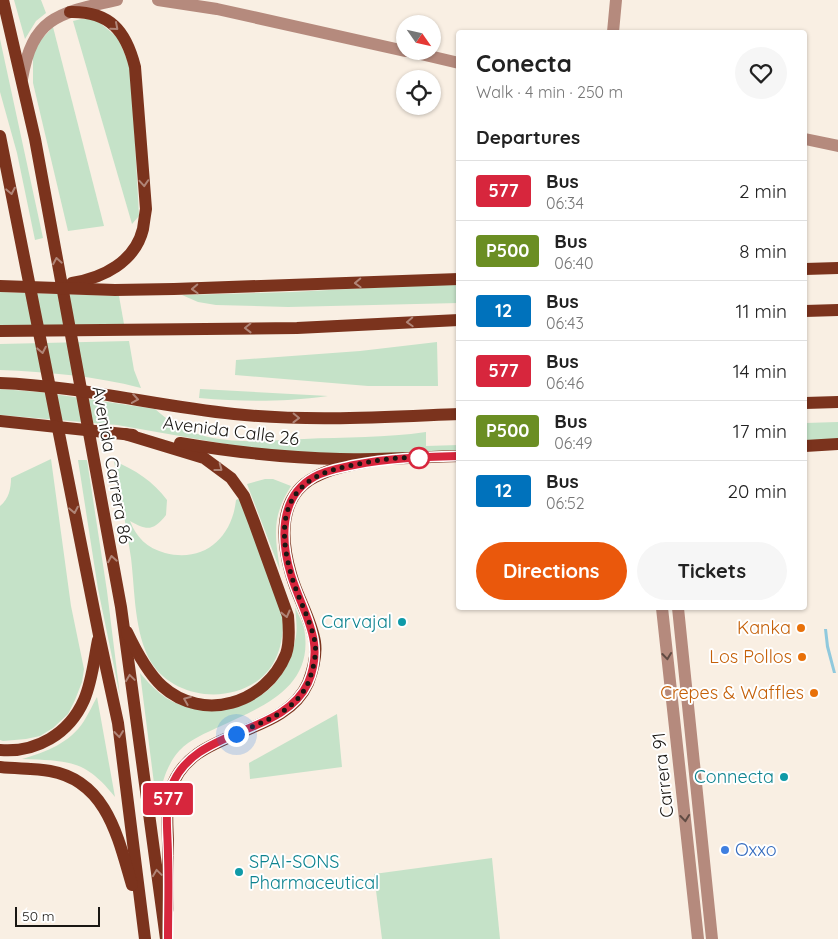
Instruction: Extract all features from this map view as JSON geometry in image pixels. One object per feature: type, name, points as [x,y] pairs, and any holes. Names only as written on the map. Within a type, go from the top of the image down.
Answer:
[{"type":"main road","name":"Avenida Carrera 86","points":[[3,0],[34,139],[120,607],[167,939]]},
{"type":"main road","points":[[45,286],[94,278],[113,270],[121,264],[137,243],[143,230],[146,209],[135,67],[132,52],[126,39],[111,23],[94,15],[70,12]]},
{"type":"main road","points":[[1,140],[98,635],[118,723],[145,939]]},
{"type":"main road","points":[[807,269],[838,268]]},
{"type":"main road","points":[[0,286],[45,286],[115,290],[456,279]]},
{"type":"main road","points":[[807,311],[838,310]]},
{"type":"main road","points":[[0,330],[297,328],[456,320]]},
{"type":"main road","name":"Avenida Calle 26","points":[[0,383],[119,396],[215,412],[269,417],[332,418],[456,414]]},
{"type":"main road","points":[[807,403],[838,402]]},
{"type":"main road","name":"Avenida Calle 26","points":[[0,421],[125,434],[240,453],[304,458],[381,459],[456,456]]},
{"type":"main road","points":[[0,426],[26,423]]},
{"type":"main road","points":[[122,622],[145,665],[163,687],[192,703],[214,706],[245,698],[258,690],[275,674],[286,653],[289,633],[288,616],[254,522],[244,496],[231,478],[204,458],[125,434]]},
{"type":"main road","points":[[807,446],[838,444]]},
{"type":"main road","points":[[167,939],[167,808],[173,783],[183,766],[200,752],[270,718],[294,703],[308,683],[314,665],[315,644],[291,575],[284,541],[284,528],[289,506],[299,489],[314,477],[333,469],[381,459]]},
{"type":"main road","points":[[0,750],[21,749],[50,740],[70,723],[84,699],[98,635]]},
{"type":"main road","points":[[0,767],[52,771],[77,782],[96,796],[106,810],[119,842],[141,916]]},
{"type":"street","points":[[22,79],[25,59],[31,43],[40,30],[57,17],[117,0]]},
{"type":"street","points":[[158,0],[217,9],[396,49]]},
{"type":"street","points":[[192,0],[217,9]]},
{"type":"street","points":[[201,0],[217,9]]},
{"type":"street","points":[[613,30],[616,0]]},
{"type":"street","points":[[441,59],[456,62]]},
{"type":"street","points":[[807,139],[838,146]]},
{"type":"street","name":"Carrera 91","points":[[662,610],[698,939]]},
{"type":"street","name":"Carrera 91","points":[[678,610],[712,939]]},
{"type":"green space","points":[[14,0],[41,0],[46,13],[36,21],[25,39]]},
{"type":"green space","points":[[81,19],[99,22],[118,38],[131,69],[139,216],[132,224],[73,21]]},
{"type":"green space","points":[[53,27],[104,226],[68,231],[33,83],[33,54],[38,43]]},
{"type":"green space","points":[[0,39],[43,238],[35,240],[17,153],[0,92]]},
{"type":"green space","points":[[456,283],[456,303],[288,307],[216,305],[198,302],[182,295],[292,292]]},
{"type":"green space","points":[[0,292],[119,296],[124,324],[0,327]]},
{"type":"green space","points":[[129,341],[134,370],[141,388],[71,375],[0,370],[0,344]]},
{"type":"green space","points":[[437,342],[438,386],[368,386],[235,375],[236,360],[360,351]]},
{"type":"green space","points":[[0,389],[40,392],[155,409],[176,425],[188,431],[227,440],[252,441],[365,437],[426,432],[426,446],[456,445],[456,451],[340,455],[248,448],[117,425],[0,415]]},
{"type":"green space","points":[[200,389],[328,396],[264,401],[232,400],[199,398]]},
{"type":"green space","points":[[838,422],[838,439],[807,441],[807,423]]},
{"type":"green space","points":[[51,459],[71,606],[84,669],[82,682],[68,714],[53,728],[40,736],[3,741],[0,740],[0,506],[6,500],[9,493],[11,478]]},
{"type":"green space","points":[[78,460],[87,460],[107,591],[120,696],[98,589]]},
{"type":"green space","points":[[114,461],[143,477],[156,487],[167,500],[166,515],[153,527],[145,528],[130,521],[135,532],[143,541],[165,553],[192,554],[204,551],[214,544],[229,526],[236,500],[240,498],[282,612],[283,621],[280,648],[273,664],[261,678],[248,687],[233,692],[202,694],[187,690],[173,683],[161,674],[151,662],[145,651],[138,625],[131,558]]},
{"type":"green space","points":[[265,479],[273,479],[291,486],[277,517],[276,536],[280,570],[247,484]]},
{"type":"green space","points":[[295,607],[304,628],[305,648],[302,665],[294,680],[283,692],[269,702],[198,737],[183,747],[174,757],[167,770],[157,807],[140,673],[166,698],[186,706],[199,706],[261,695],[279,679],[291,656],[296,633]]},
{"type":"green space","points":[[97,697],[115,797],[94,775],[74,764],[52,760],[22,759],[48,750],[65,741],[84,721]]},
{"type":"green space","points":[[337,714],[342,767],[250,779],[249,763]]},
{"type":"green space","points":[[492,858],[500,939],[382,939],[374,874]]},
{"type":"water","points":[[824,629],[827,629],[836,673],[833,673],[826,647]]},
{"type":"bus line","name":"577","points":[[168,939],[167,808],[173,783],[183,766],[200,752],[284,711],[294,703],[308,683],[314,665],[315,644],[291,575],[284,541],[286,517],[293,497],[299,489],[314,477],[333,469],[381,459],[456,456]]},
{"type":"place","name":"Carvajal","points":[[402,622]]},
{"type":"place","name":"Kanka","points":[[801,628]]},
{"type":"place","name":"Los Pollos","points":[[802,657]]},
{"type":"place","name":"Crepes & Waffles","points":[[814,693]]},
{"type":"place","name":"Connecta","points":[[784,777]]},
{"type":"place","name":"Oxxo","points":[[725,850]]},
{"type":"place","name":"SPAI-SONS Pharmaceutical","points":[[239,872]]},
{"type":"route","points":[[236,734],[284,711],[294,703],[308,683],[314,665],[315,644],[291,575],[284,541],[286,517],[293,497],[299,489],[314,477],[333,469],[381,459],[419,458]]}]
